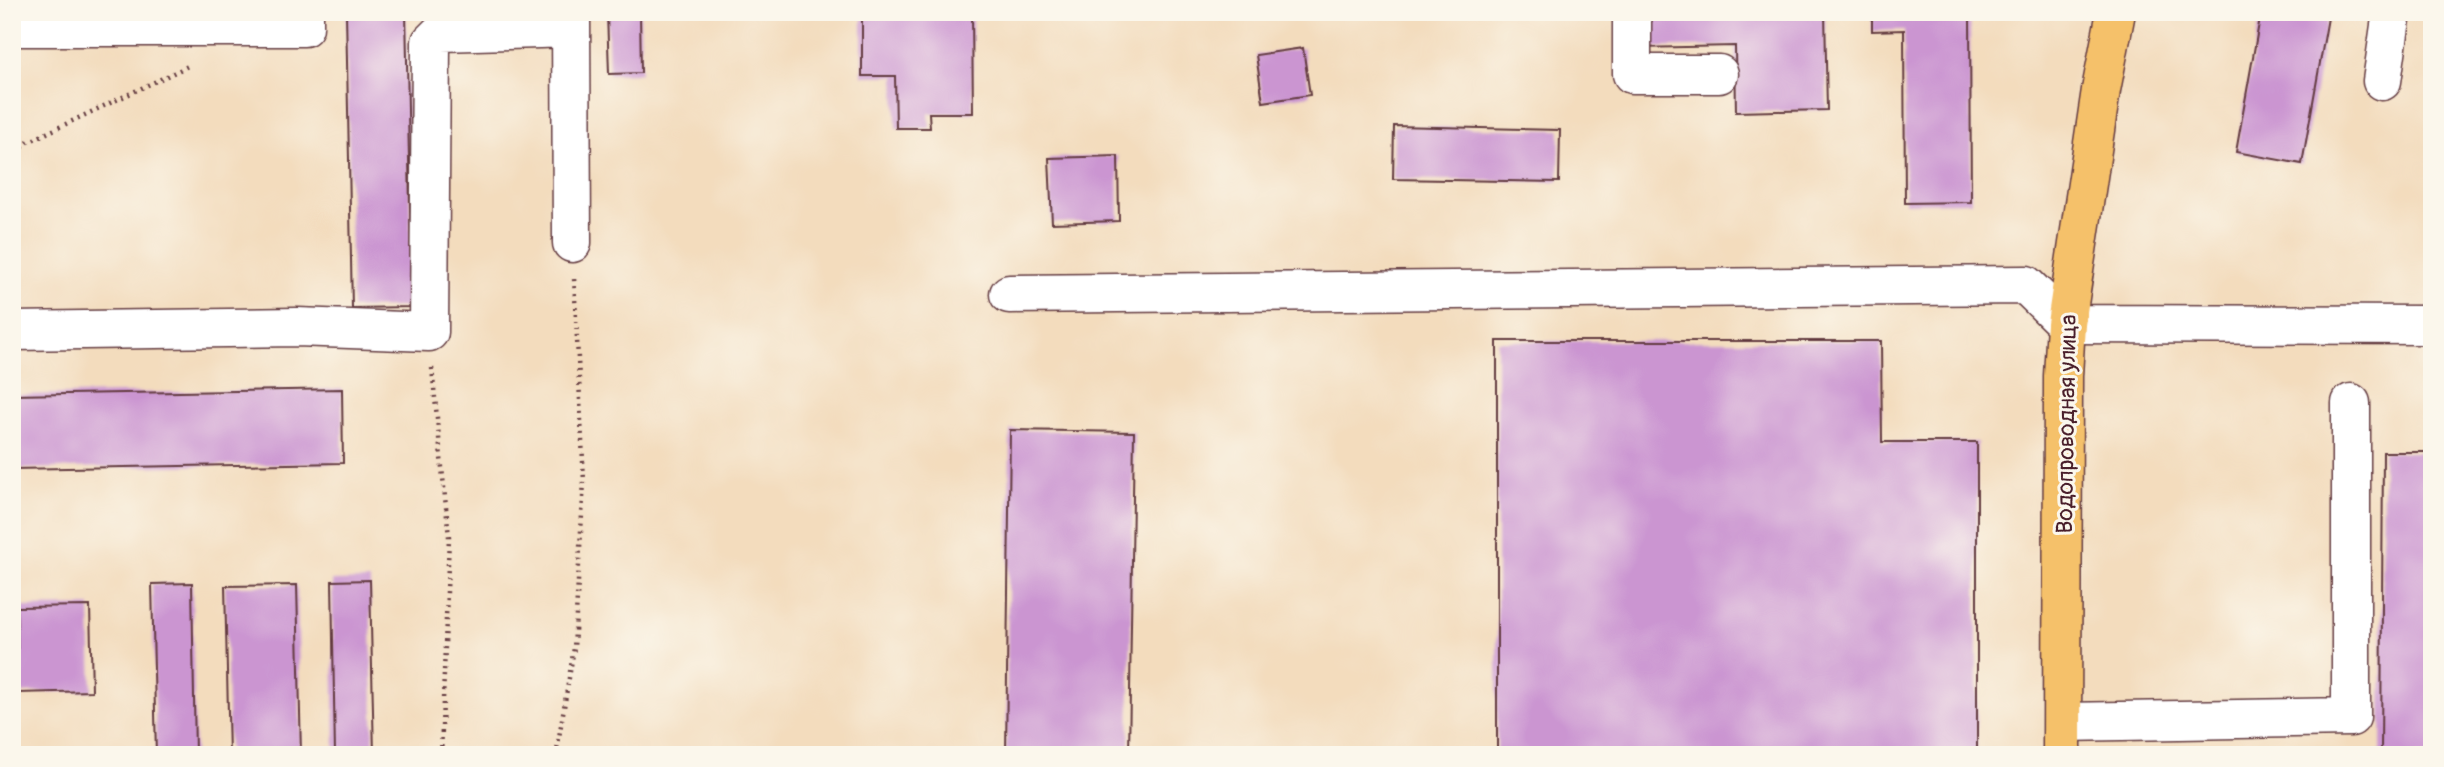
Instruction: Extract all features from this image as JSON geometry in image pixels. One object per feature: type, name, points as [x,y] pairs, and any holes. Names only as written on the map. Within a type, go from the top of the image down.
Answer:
[{"type":"main road","name":"Водопроводная улица","points":[[2063,739],[2063,376],[2066,324],[2101,90],[2116,12]]},
{"type":"lane","points":[[12,27],[304,27],[304,12]]},
{"type":"lane","points":[[1632,12],[1632,74],[1719,74]]},
{"type":"lane","points":[[2382,81],[2392,12]]},
{"type":"lane","points":[[12,331],[297,327],[429,332],[431,42],[441,32],[571,20],[572,243]]},
{"type":"lane","points":[[1009,294],[2026,285],[2066,324],[2432,325]]},
{"type":"lane","points":[[2063,739],[2351,717],[2351,403]]},
{"type":"path","points":[[12,157],[28,142],[195,63],[223,27]]},
{"type":"path","points":[[556,755],[573,648],[584,481],[572,243]]},
{"type":"path","points":[[429,332],[449,537],[441,755]]},
{"type":"building","points":[[346,12],[406,12],[412,307],[352,308]]},
{"type":"building","points":[[607,12],[640,12],[641,73],[609,74]]},
{"type":"building","points":[[862,12],[972,12],[973,113],[929,113],[930,128],[896,128],[895,76],[862,76]]},
{"type":"building","points":[[1636,12],[1825,12],[1827,110],[1736,112],[1735,46],[1636,48]]},
{"type":"building","points":[[1872,12],[1970,12],[1971,202],[1905,203],[1904,30],[1872,31]]},
{"type":"building","points":[[2261,12],[2329,12],[2302,164],[2236,152]]},
{"type":"building","points":[[1303,48],[1310,95],[1263,102],[1256,55]]},
{"type":"building","points":[[1394,126],[1560,130],[1559,182],[1393,179]]},
{"type":"building","points":[[1118,156],[1119,221],[1052,223],[1049,158]]},
{"type":"building","points":[[1497,341],[1881,341],[1882,442],[1977,442],[1977,755],[1497,755]]},
{"type":"building","points":[[342,389],[343,463],[12,469],[12,395]]},
{"type":"building","points":[[1010,430],[1134,432],[1129,755],[1006,755]]},
{"type":"building","points":[[2383,452],[2432,452],[2432,755],[2381,755]]},
{"type":"building","points":[[370,580],[374,755],[335,755],[332,581]]},
{"type":"building","points":[[192,583],[195,755],[156,755],[152,584]]},
{"type":"building","points":[[297,585],[301,755],[229,755],[225,586]]},
{"type":"building","points":[[90,606],[92,691],[18,693],[17,607]]}]
